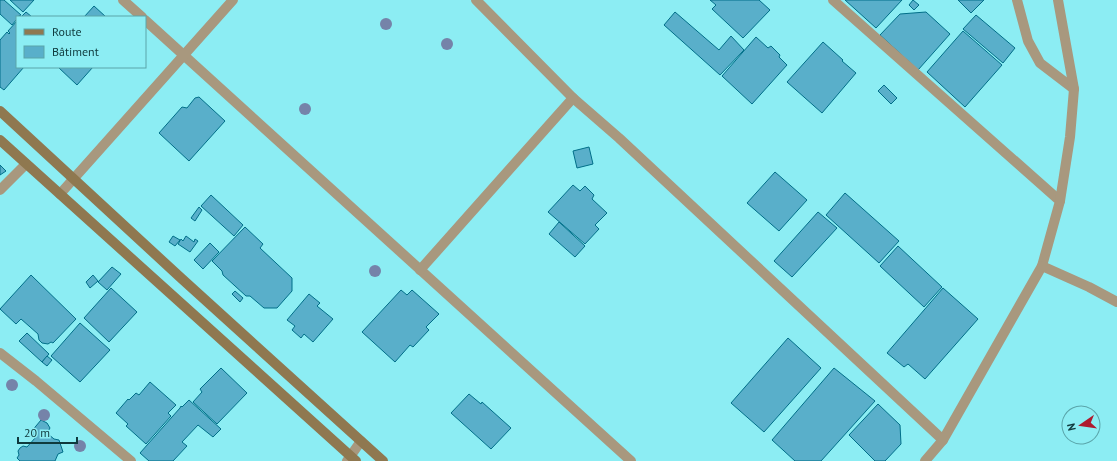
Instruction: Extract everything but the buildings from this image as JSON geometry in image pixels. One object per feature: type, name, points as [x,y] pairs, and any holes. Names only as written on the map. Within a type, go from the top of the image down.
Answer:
[{"type":"main road","points":[[0,111],[383,461]]},
{"type":"main road","points":[[0,140],[351,459]]},
{"type":"street","points":[[123,0],[141,16]]},
{"type":"street","points":[[60,194],[232,0]]},
{"type":"street","points":[[476,0],[573,98],[619,138],[943,440]]},
{"type":"street","points":[[833,0],[1060,201]]},
{"type":"street","points":[[1018,0],[1028,41],[1040,63],[1074,89]]},
{"type":"street","points":[[925,461],[943,440],[1042,266],[1060,201],[1070,137],[1074,89],[1058,0]]},
{"type":"street","points":[[146,21],[631,461]]},
{"type":"street","points":[[420,270],[573,98]]},
{"type":"street","points":[[0,190],[26,164]]},
{"type":"street","points":[[1042,266],[1089,287],[1117,302]]},
{"type":"street","points":[[0,353],[42,386],[131,461]]},
{"type":"street","points":[[351,459],[362,441]]}]
